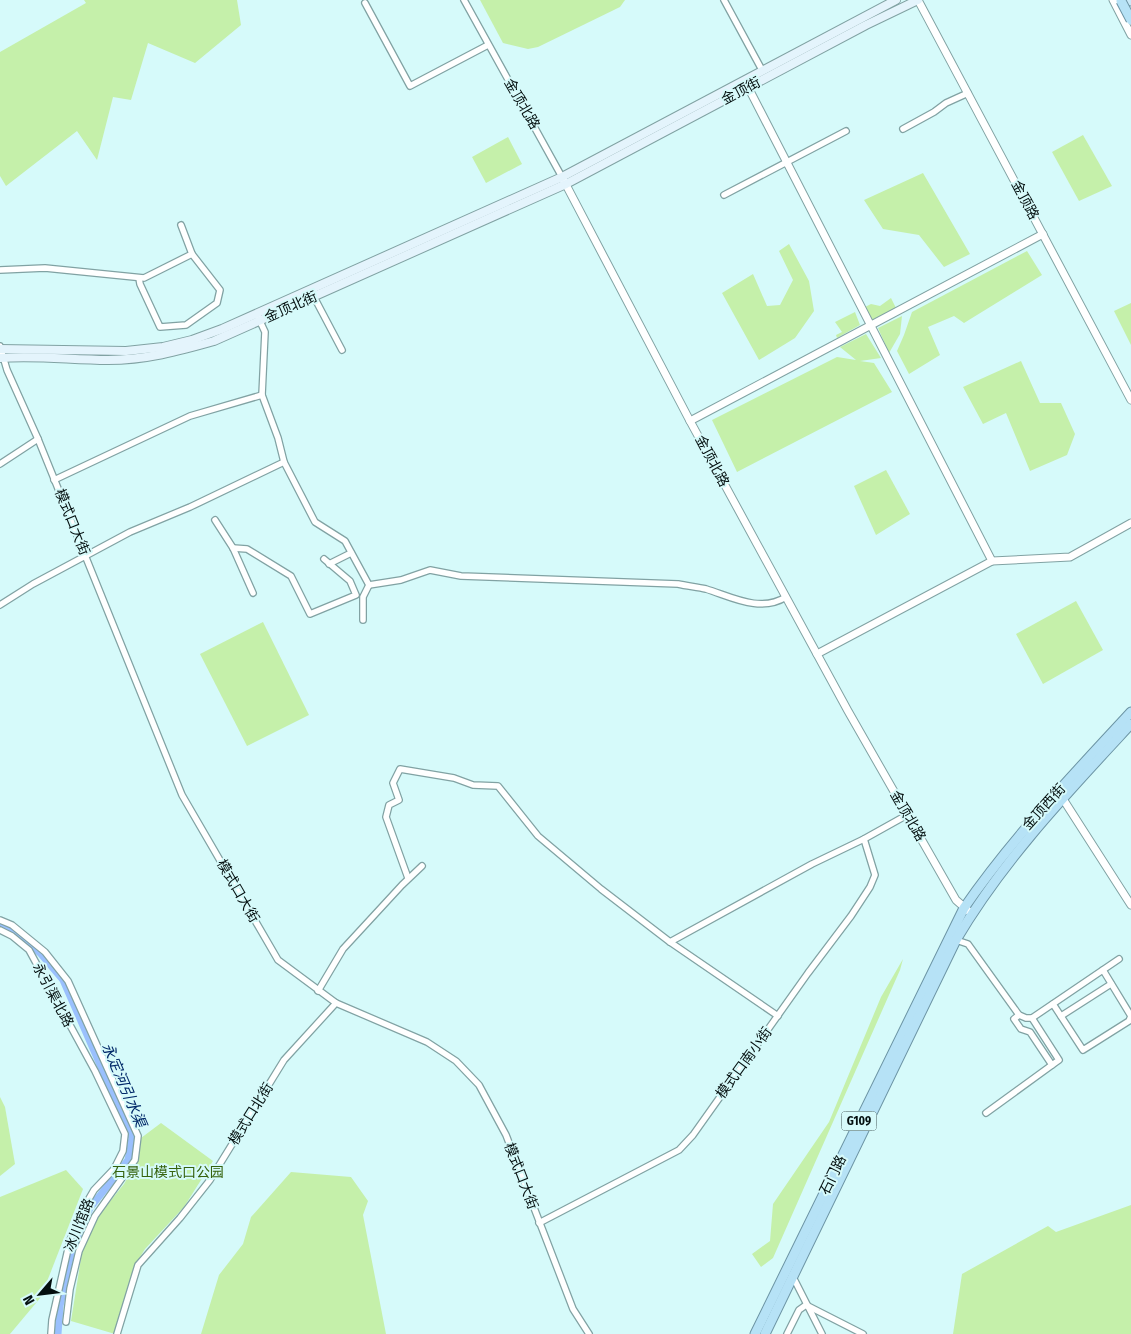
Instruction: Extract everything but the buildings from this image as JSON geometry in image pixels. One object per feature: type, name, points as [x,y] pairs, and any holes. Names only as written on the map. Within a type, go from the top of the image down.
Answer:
[{"type":"highway","points":[[1120,0],[1131,19]]},
{"type":"highway","name":"金顶西街","points":[[964,908],[983,880],[1026,826],[1131,712]]},
{"type":"highway","name":"金顶西街","points":[[972,914],[989,888],[1063,799],[1131,724]]},
{"type":"highway","name":"石门路","points":[[765,1334],[790,1274],[902,1030],[964,908]]},
{"type":"highway","name":"石门路","points":[[755,1334],[790,1274],[956,940],[972,914]]},
{"type":"main road","name":"金顶街","points":[[564,180],[762,70],[896,0]]},
{"type":"main road","name":"金顶街","points":[[564,180],[918,0]]},
{"type":"main road","name":"金顶北街","points":[[0,348],[126,352],[163,348],[259,318],[314,298],[564,180]]},
{"type":"main road","name":"金顶北街","points":[[2,358],[109,360],[143,358],[175,352],[214,341],[259,318],[564,180]]},
{"type":"street","name":"金顶北路","points":[[464,0],[564,180],[690,421],[817,654],[956,900],[972,914]]},
{"type":"street","points":[[724,0],[762,70]]},
{"type":"street","name":"金顶路","points":[[918,0],[1131,400]]},
{"type":"street","points":[[1113,0],[1131,36]]},
{"type":"street","points":[[365,3],[410,86],[488,45]]},
{"type":"street","points":[[1120,14],[1131,19]]},
{"type":"street","points":[[748,87],[788,162],[869,326],[992,562]]},
{"type":"street","points":[[903,128],[934,112],[946,103],[952,102],[968,93]]},
{"type":"street","points":[[724,195],[846,131]]},
{"type":"street","points":[[139,278],[160,327],[186,325],[217,304],[220,290],[192,254],[180,225]]},
{"type":"street","points":[[690,421],[1043,234]]},
{"type":"street","points":[[0,270],[45,268],[144,278],[192,254]]},
{"type":"street","points":[[314,298],[342,350]]},
{"type":"street","points":[[259,318],[265,332],[262,396],[278,438],[284,462],[315,522],[344,541],[369,585]]},
{"type":"street","name":"模式口大街","points":[[0,348],[2,358],[38,439],[182,795],[278,960],[336,1003],[427,1042],[456,1061],[479,1085],[506,1135],[574,1309],[589,1334]]},
{"type":"street","points":[[54,480],[190,416],[262,396]]},
{"type":"street","points":[[0,464],[38,439]]},
{"type":"street","points":[[0,605],[33,584],[130,532],[190,507],[284,462]]},
{"type":"street","points":[[215,520],[233,548],[253,592]]},
{"type":"street","points":[[817,654],[992,562],[1070,557],[1131,523]]},
{"type":"street","points":[[233,548],[247,549],[291,576],[310,614],[356,595],[350,581],[324,559]]},
{"type":"street","points":[[329,564],[351,553]]},
{"type":"street","points":[[369,585],[401,580],[430,570],[461,576],[678,584],[704,589],[751,604],[773,603],[786,597]]},
{"type":"street","points":[[363,620],[363,597],[369,585]]},
{"type":"street","points":[[408,878],[386,817],[389,805],[398,800],[393,783],[400,769],[454,778],[473,785],[498,786],[538,836],[601,889],[670,942],[778,1016]]},
{"type":"street","points":[[1063,799],[1131,905]]},
{"type":"street","points":[[670,942],[812,864],[864,840],[908,816]]},
{"type":"street","name":"模式口南小街","points":[[539,1223],[679,1150],[693,1135],[870,887],[875,874],[864,840]]},
{"type":"street","points":[[318,991],[343,949],[360,928],[422,866]]},
{"type":"street","points":[[0,920],[12,925],[45,952],[68,981],[138,1136],[135,1160],[95,1216],[79,1251],[70,1290],[66,1322]]},
{"type":"street","name":"永引渠北路","points":[[0,930],[12,936],[29,950],[95,1072]]},
{"type":"street","points":[[956,940],[968,944],[1020,1015],[1026,1018],[1032,1018],[1119,959]]},
{"type":"street","points":[[1053,1004],[1083,1050],[1129,1021],[1131,1016],[1104,970]]},
{"type":"street","points":[[1061,1016],[1111,984]]},
{"type":"street","name":"模式口北街","points":[[117,1334],[138,1266],[210,1180],[284,1060],[336,1003]]},
{"type":"street","points":[[1020,1015],[1014,1020],[1021,1029],[1030,1032],[1052,1065]]},
{"type":"street","points":[[986,1113],[1059,1060],[1032,1018]]},
{"type":"street","name":"冰川馆路","points":[[51,1334],[52,1320],[70,1240],[83,1209],[94,1190],[114,1169],[123,1151],[124,1134],[95,1072]]},
{"type":"street","points":[[790,1274],[822,1334]]},
{"type":"street","points":[[787,1334],[799,1310],[806,1305]]},
{"type":"street","points":[[806,1305],[863,1334]]},
{"type":"green space","points":[[84,0],[237,0],[241,25],[195,63],[148,43],[131,100],[113,97],[97,160],[77,131],[6,186],[0,176],[0,52],[86,3]]},
{"type":"green space","points":[[480,0],[625,0],[620,7],[538,47],[528,49],[503,43]]},
{"type":"green space","points":[[1083,135],[1112,186],[1079,201],[1052,152]]},
{"type":"green space","points":[[508,137],[522,164],[486,183],[472,157]]},
{"type":"green space","points":[[923,173],[970,254],[944,267],[919,235],[883,229],[864,200]]},
{"type":"green space","points":[[789,244],[809,281],[814,311],[795,338],[759,360],[722,293],[753,274],[767,306],[780,305],[793,280],[779,251]]},
{"type":"green space","points":[[1027,251],[1042,275],[964,323],[954,316],[928,327],[940,355],[909,374],[897,351],[912,312]]},
{"type":"green space","points":[[891,298],[896,308],[872,320],[863,308],[871,304],[880,306]]},
{"type":"green space","points":[[1131,303],[1131,345],[1114,311]]},
{"type":"green space","points":[[855,312],[860,325],[837,338],[836,335],[842,332],[835,322]]},
{"type":"green space","points":[[902,316],[900,334],[889,353],[878,328]]},
{"type":"green space","points":[[866,334],[881,358],[860,361],[874,363],[892,392],[737,472],[712,420],[837,357],[856,360],[840,347]]},
{"type":"green space","points":[[1021,361],[1040,403],[1061,403],[1075,434],[1067,455],[1030,471],[1006,413],[983,424],[963,387]]},
{"type":"green space","points":[[886,470],[910,514],[876,535],[854,486]]},
{"type":"green space","points":[[1076,601],[1103,650],[1043,684],[1016,634]]},
{"type":"green space","points":[[263,622],[309,715],[247,746],[200,654]]},
{"type":"green space","points":[[903,959],[900,970],[773,1258],[761,1267],[752,1254],[770,1241],[773,1204],[829,1122],[881,997]]},
{"type":"green space","points":[[0,1097],[5,1107],[15,1164],[0,1176]]},
{"type":"green space","name":"石景山模式口公园","points":[[161,1123],[213,1161],[184,1207],[145,1249],[135,1265],[115,1334],[71,1321],[82,1252],[99,1215],[124,1184],[136,1163],[141,1138]]},
{"type":"green space","points":[[66,1170],[83,1189],[41,1297],[10,1334],[0,1334],[0,1197]]},
{"type":"green space","points":[[291,1172],[351,1177],[368,1201],[363,1215],[386,1334],[201,1334],[219,1275],[243,1244],[251,1217]]},
{"type":"green space","points":[[1131,1205],[1131,1334],[953,1334],[962,1274],[1048,1226],[1056,1232]]},
{"type":"waterway","name":"永定河引水渠","points":[[0,923],[19,935],[40,953],[63,980],[132,1138],[128,1160],[90,1208],[72,1249],[60,1306],[58,1334]]}]
